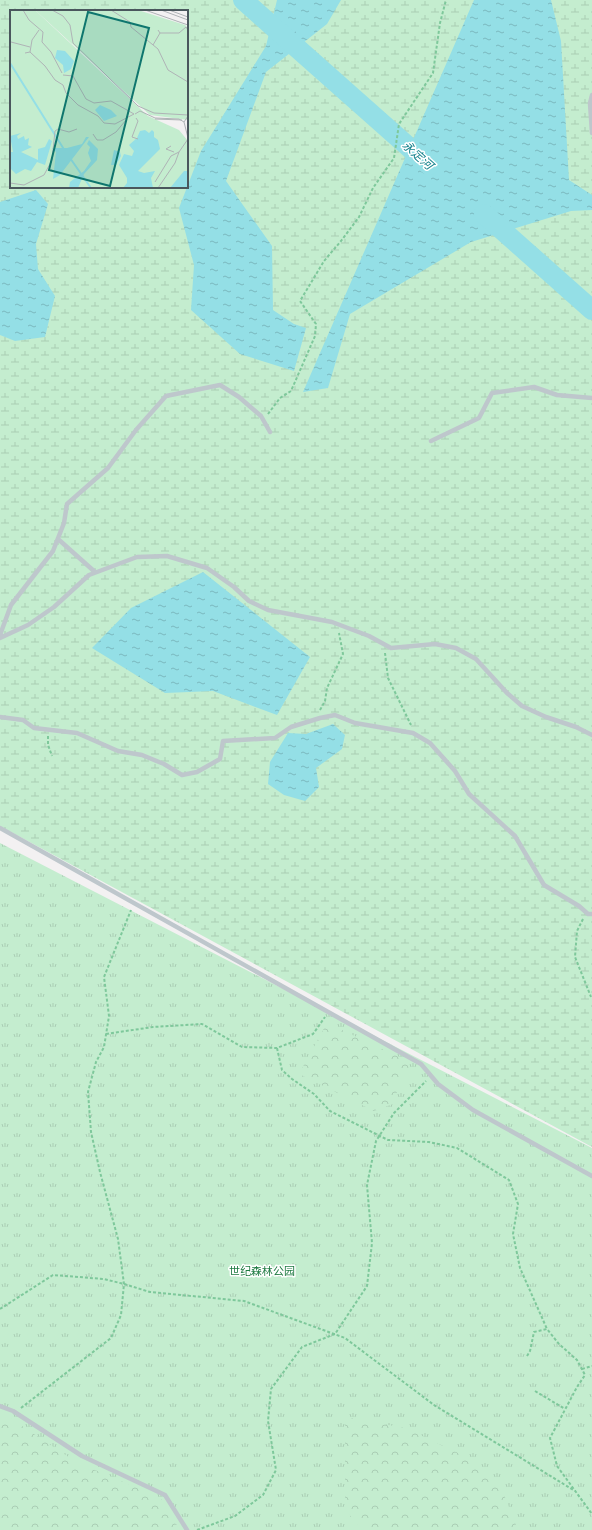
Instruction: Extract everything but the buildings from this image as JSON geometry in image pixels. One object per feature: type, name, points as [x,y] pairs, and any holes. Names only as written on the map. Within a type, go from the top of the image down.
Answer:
[{"type":"lane","points":[[592,94],[590,103],[592,133]]},
{"type":"lane","points":[[0,636],[11,605],[53,551],[64,523],[67,504],[108,468],[136,430],[166,396],[220,385],[238,397],[261,416],[270,432]]},
{"type":"lane","points":[[432,441],[479,418],[492,393],[534,386],[557,395],[592,398]]},
{"type":"lane","points":[[58,539],[95,572]]},
{"type":"lane","points":[[0,636],[28,625],[54,607],[89,575],[95,572],[137,557],[167,556],[207,568],[234,586],[249,601],[268,610],[337,624],[368,636],[391,648],[436,644],[456,648],[476,659],[507,693],[522,706],[546,717],[576,727],[592,735]]},
{"type":"lane","points":[[0,717],[23,720],[34,728],[77,733],[118,751],[142,755],[164,764],[182,775],[197,772],[220,759],[223,741],[275,738],[291,727],[318,718],[335,715],[355,723],[412,734],[430,743],[455,771],[469,794],[515,836],[544,885],[579,906],[586,912],[592,914]]},
{"type":"lane","points":[[0,828],[421,1064],[438,1084],[473,1110],[592,1176]]},
{"type":"lane","points":[[0,1406],[13,1411],[82,1456],[165,1495],[187,1530]]},
{"type":"path","points":[[264,421],[280,398],[291,391],[315,336],[316,324],[300,301],[324,261],[359,218],[373,188],[394,158],[399,124],[433,73],[440,22],[446,0]]},
{"type":"path","points":[[318,718],[325,701],[327,688],[344,654],[337,624]]},
{"type":"path","points":[[384,644],[388,678],[416,736]]},
{"type":"path","points":[[49,730],[48,745],[52,756]]},
{"type":"path","points":[[13,1411],[23,1407],[111,1338],[121,1315],[124,1284],[116,1232],[91,1132],[88,1092],[96,1062],[104,1047],[109,1016],[104,977],[134,903]]},
{"type":"path","points":[[586,912],[578,931],[575,957],[591,997]]},
{"type":"path","points":[[106,1034],[202,1024],[242,1047],[277,1048],[313,1034],[328,1012]]},
{"type":"path","points":[[277,1048],[282,1070],[314,1094],[330,1111],[388,1140],[429,1142],[457,1148],[508,1180],[518,1204],[513,1234],[520,1268],[547,1329],[559,1344],[577,1360],[585,1374],[550,1438],[557,1466],[592,1514]]},
{"type":"path","points":[[197,1530],[235,1516],[263,1495],[276,1470],[268,1421],[271,1389],[302,1347],[335,1334],[367,1286],[372,1243],[367,1185],[376,1141],[394,1113],[432,1076]]},
{"type":"path","points":[[0,1309],[53,1275],[104,1279],[150,1292],[244,1301],[345,1338],[434,1405],[575,1490]]},
{"type":"path","points":[[527,1356],[530,1351],[534,1332],[547,1329]]},
{"type":"path","points":[[582,1369],[592,1366]]},
{"type":"path","points":[[535,1392],[565,1409]]},
{"type":"green space","points":[[0,0],[592,0],[592,1147],[0,826]]},
{"type":"green space","name":"世纪森林公园","points":[[0,843],[592,1148],[592,1530],[0,1530]]},
{"type":"green space","points":[[327,1023],[410,1062],[407,1074],[396,1088],[398,1102],[374,1111],[299,1074]]},
{"type":"green space","points":[[0,1413],[7,1416],[76,1462],[161,1498],[179,1530],[0,1530]]},
{"type":"green space","points":[[345,1417],[405,1428],[473,1460],[501,1487],[518,1530],[363,1530],[345,1510]]},
{"type":"water","points":[[277,0],[341,0],[327,24],[266,72],[226,181],[272,246],[273,310],[294,324],[306,328],[294,371],[240,354],[191,310],[194,265],[179,208],[201,151],[266,46]]},
{"type":"water","points":[[474,0],[551,0],[561,41],[569,180],[592,195],[592,210],[571,211],[471,242],[350,314],[328,388],[303,392]]},
{"type":"water","points":[[36,190],[48,204],[36,244],[38,269],[55,296],[45,337],[15,341],[0,335],[0,202]]},
{"type":"water","points":[[203,572],[310,657],[277,715],[213,691],[165,693],[92,648],[131,608]]},
{"type":"water","points":[[333,724],[345,735],[342,749],[316,768],[319,787],[305,801],[284,795],[268,784],[270,762],[288,733],[306,734]]},
{"type":"waterway","name":"永定河","points":[[243,0],[429,165]]},
{"type":"waterway","name":"永定河","points":[[484,214],[592,310]]}]
